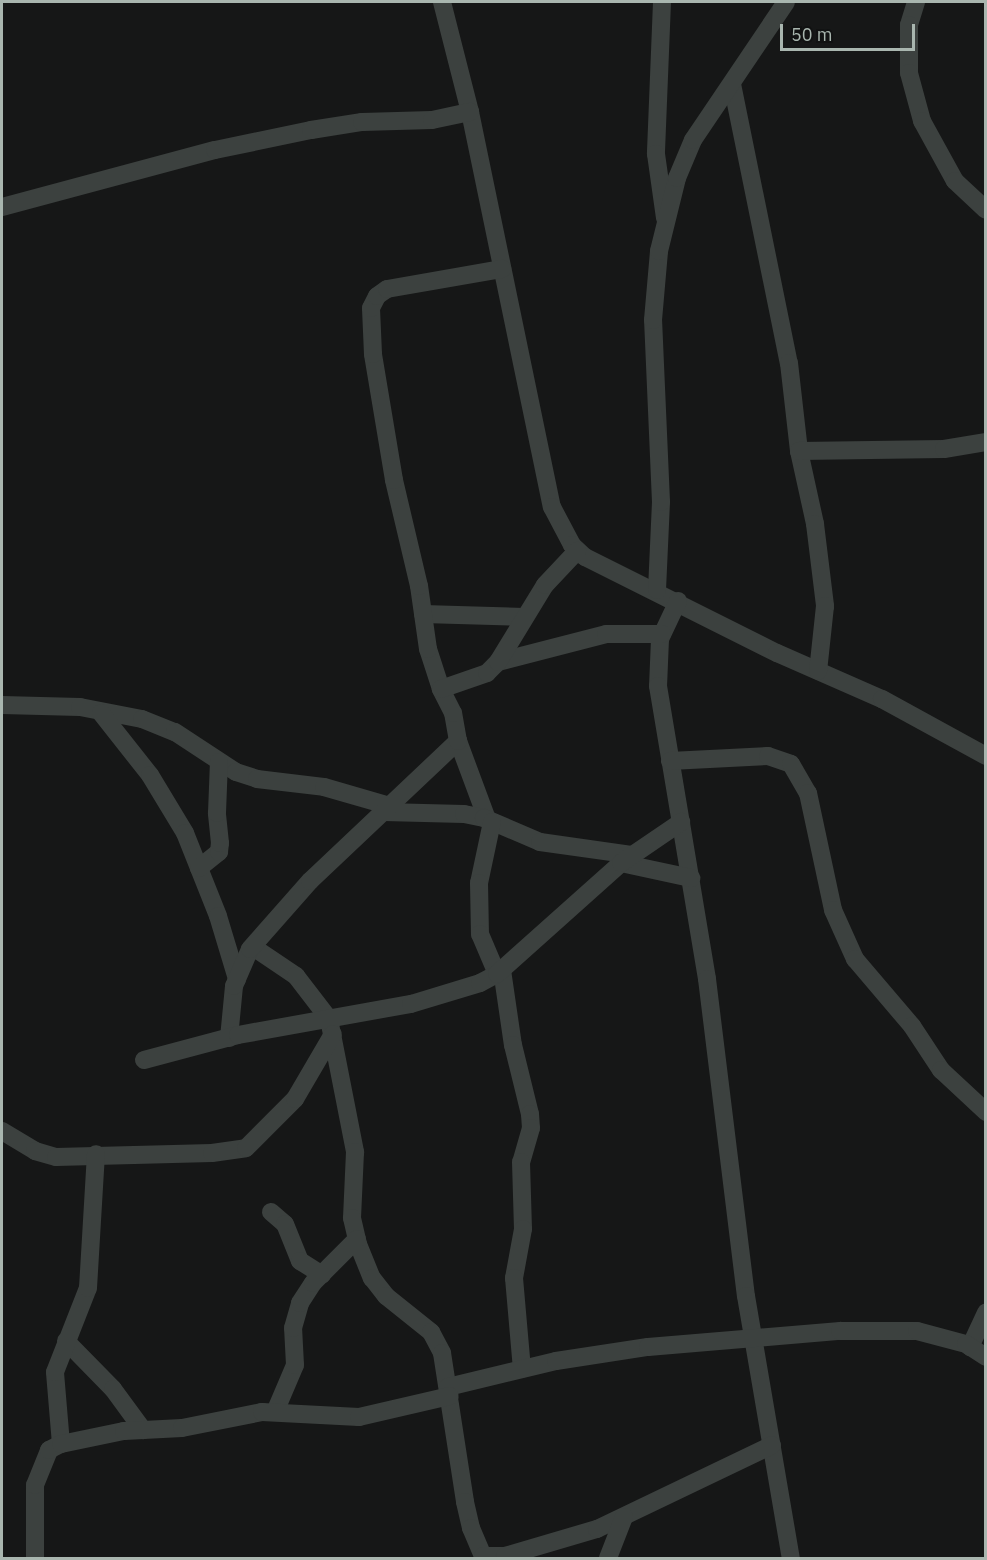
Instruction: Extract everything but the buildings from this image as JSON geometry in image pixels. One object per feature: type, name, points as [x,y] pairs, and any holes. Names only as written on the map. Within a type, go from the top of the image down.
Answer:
[{"type":"street","points":[[442,2],[470,112],[552,507],[577,551],[818,671],[882,699],[985,753]]},
{"type":"street","points":[[662,2],[656,154],[666,222]]},
{"type":"street","points":[[657,590],[661,502],[653,320],[659,251],[677,178],[693,140],[786,2]]},
{"type":"street","points":[[916,2],[909,26],[909,73],[922,121],[954,181],[986,210]]},
{"type":"street","points":[[732,84],[789,363],[799,452],[812,504],[825,606],[818,671]]},
{"type":"street","points":[[2,207],[215,150],[310,130],[362,122],[432,120],[470,112]]},
{"type":"street","points":[[502,269],[408,283],[377,296],[371,308],[378,390],[428,649],[441,689],[453,713],[458,741],[489,820],[479,883],[480,934],[500,972],[531,1128],[521,1162],[523,1229],[514,1278],[522,1369]]},
{"type":"street","points":[[799,452],[944,449],[986,442]]},
{"type":"street","points":[[441,689],[487,673],[498,662],[545,585],[577,551]]},
{"type":"street","points":[[678,601],[662,634],[657,686],[691,878],[753,1337],[772,1444],[785,1538],[791,1558]]},
{"type":"street","points":[[423,614],[524,617]]},
{"type":"street","points":[[498,662],[606,634],[662,634]]},
{"type":"street","points":[[2,705],[48,704],[162,726],[219,762],[257,779],[324,787],[387,809],[442,811],[489,820],[540,842],[627,859],[691,878]]},
{"type":"street","points":[[101,713],[166,800],[199,868],[237,979]]},
{"type":"street","points":[[229,1038],[237,979],[253,946],[310,881],[458,741]]},
{"type":"street","points":[[670,761],[768,756],[791,764],[808,793],[833,909],[855,959],[912,1026],[941,1070],[986,1112]]},
{"type":"street","points":[[199,868],[219,852],[217,813],[219,762]]},
{"type":"street","points":[[144,1060],[229,1038],[331,1027],[461,991],[500,972],[627,859],[681,822]]},
{"type":"street","points":[[253,946],[296,976],[331,1027],[355,1152],[352,1218],[357,1239],[372,1278],[386,1296],[431,1332],[442,1353],[465,1502],[480,1556],[505,1556],[542,1547],[624,1516],[772,1444]]},
{"type":"street","points":[[2,1131],[35,1151],[56,1157],[96,1154],[212,1153],[246,1148],[295,1099],[331,1027]]},
{"type":"street","points":[[61,1444],[55,1372],[88,1288],[96,1154]]},
{"type":"street","points":[[271,1212],[285,1224],[300,1261],[322,1275]]},
{"type":"street","points":[[275,1412],[295,1365],[295,1316],[322,1275],[357,1239]]},
{"type":"street","points":[[970,1347],[986,1313]]},
{"type":"street","points":[[35,1558],[35,1485],[40,1464],[49,1450],[61,1444],[143,1430],[182,1428],[275,1412],[359,1418],[522,1369],[679,1342],[917,1331],[970,1347],[986,1357]]},
{"type":"street","points":[[66,1341],[107,1381],[143,1430]]},
{"type":"street","points":[[608,1558],[624,1516]]},
{"type":"street","points":[[783,1558],[785,1538]]}]
